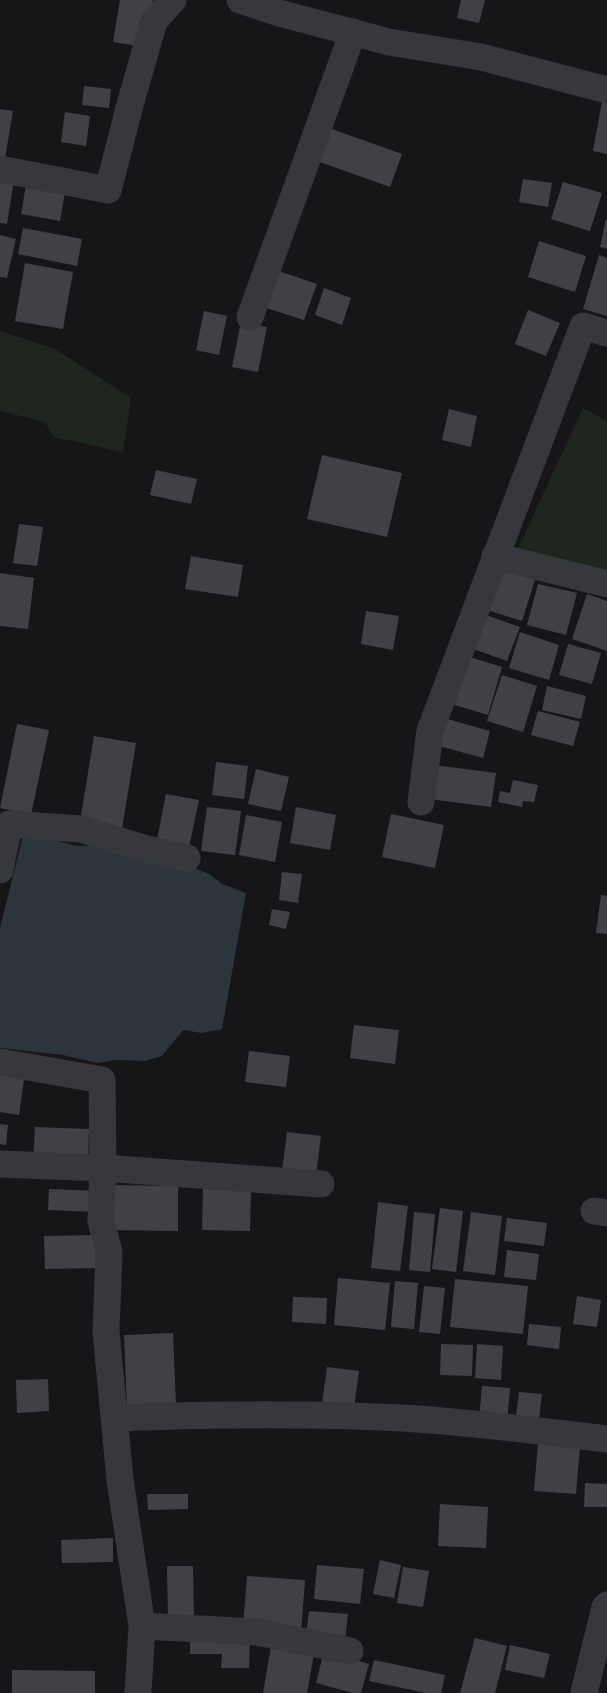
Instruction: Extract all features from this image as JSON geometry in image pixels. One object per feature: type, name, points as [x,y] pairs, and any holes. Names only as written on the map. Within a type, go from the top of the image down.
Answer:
[{"type":"street","points":[[0,169],[108,190],[130,101],[154,21],[173,0]]},
{"type":"street","points":[[240,0],[279,13],[389,42],[481,57],[607,90]]},
{"type":"street","points":[[250,317],[353,33]]},
{"type":"street","points":[[421,802],[430,731],[584,326],[607,333]]},
{"type":"street","points":[[495,556],[607,584]]},
{"type":"street","points":[[0,870],[4,823],[81,830],[187,858]]},
{"type":"street","points":[[0,1062],[102,1080],[101,1221],[109,1252],[106,1331],[120,1479],[142,1626],[138,1693]]},
{"type":"street","points":[[0,1164],[103,1168],[321,1184]]},
{"type":"street","points":[[114,1418],[318,1415],[416,1419],[607,1439]]},
{"type":"street","points":[[584,1693],[607,1605]]},
{"type":"street","points":[[142,1626],[257,1632],[351,1651]]},
{"type":"shaded area","points":[[0,331],[55,349],[131,398],[123,452],[54,437],[45,422],[0,411]]},
{"type":"shaded area","points":[[583,408],[607,421],[607,575],[515,555]]},
{"type":"shaded area","points":[[23,836],[78,846],[102,845],[183,863],[209,874],[222,884],[246,893],[222,1029],[202,1033],[183,1030],[162,1056],[144,1061],[116,1060],[98,1063],[63,1055],[0,1048],[0,928]]},
{"type":"building","points":[[120,0],[153,0],[144,47],[113,42]]},
{"type":"building","points":[[461,0],[485,0],[479,23],[457,18]]},
{"type":"building","points":[[84,86],[111,89],[109,108],[82,105]]},
{"type":"building","points":[[603,96],[607,97],[607,154],[593,151]]},
{"type":"building","points":[[0,109],[13,111],[4,164],[0,163]]},
{"type":"building","points":[[65,112],[90,116],[86,146],[61,142]]},
{"type":"building","points":[[329,128],[402,154],[390,187],[317,161]]},
{"type":"building","points":[[0,178],[14,180],[7,224],[0,223]]},
{"type":"building","points":[[523,179],[552,183],[548,207],[519,202]]},
{"type":"building","points":[[563,182],[602,193],[590,231],[551,219]]},
{"type":"building","points":[[26,185],[65,192],[60,221],[21,214]]},
{"type":"building","points":[[607,220],[607,249],[600,247]]},
{"type":"building","points":[[23,228],[82,239],[77,266],[18,254]]},
{"type":"building","points":[[0,235],[16,239],[7,278],[0,277]]},
{"type":"building","points":[[539,241],[586,256],[575,292],[528,277]]},
{"type":"building","points":[[599,255],[607,258],[607,316],[583,309]]},
{"type":"building","points":[[25,263],[73,272],[63,329],[15,321]]},
{"type":"building","points":[[273,269],[317,284],[304,320],[260,306]]},
{"type":"building","points":[[324,288],[351,298],[342,325],[315,315]]},
{"type":"building","points":[[528,310],[560,323],[546,356],[515,344]]},
{"type":"building","points":[[204,311],[227,316],[219,355],[196,350]]},
{"type":"building","points":[[241,322],[267,327],[258,372],[232,367]]},
{"type":"building","points":[[449,409],[477,416],[471,447],[442,440]]},
{"type":"building","points":[[322,455],[402,473],[387,537],[307,519]]},
{"type":"building","points":[[156,470],[197,479],[191,504],[150,495]]},
{"type":"building","points":[[19,524],[43,527],[37,566],[13,563]]},
{"type":"building","points":[[191,556],[243,565],[238,597],[185,589]]},
{"type":"building","points":[[494,567],[535,580],[522,621],[481,608]]},
{"type":"building","points":[[0,573],[34,578],[28,629],[0,626]]},
{"type":"building","points":[[538,584],[577,593],[566,635],[527,625]]},
{"type":"building","points":[[587,594],[607,601],[607,651],[572,639]]},
{"type":"building","points":[[366,611],[399,616],[393,650],[361,644]]},
{"type":"building","points":[[477,612],[520,627],[507,661],[465,646]]},
{"type":"building","points":[[520,632],[559,645],[549,680],[509,668]]},
{"type":"building","points":[[568,644],[601,653],[592,684],[559,675]]},
{"type":"building","points":[[463,655],[502,667],[488,715],[448,703]]},
{"type":"building","points":[[502,675],[537,686],[523,732],[487,721]]},
{"type":"building","points":[[547,686],[586,696],[581,719],[542,710]]},
{"type":"building","points":[[538,711],[580,722],[573,746],[531,735]]},
{"type":"building","points":[[440,717],[490,731],[483,758],[432,744]]},
{"type":"building","points":[[17,724],[49,730],[31,815],[0,808]]},
{"type":"building","points":[[94,736],[136,743],[122,829],[80,822]]},
{"type":"building","points":[[216,762],[248,766],[244,799],[212,795]]},
{"type":"building","points":[[434,765],[496,773],[491,807],[430,799]]},
{"type":"building","points":[[256,769],[289,777],[281,811],[248,804]]},
{"type":"building","points":[[513,780],[538,785],[534,802],[523,801],[522,807],[498,802],[500,791],[510,793]]},
{"type":"building","points":[[166,794],[199,800],[189,847],[157,840]]},
{"type":"building","points":[[207,807],[241,811],[235,855],[201,851]]},
{"type":"building","points":[[296,807],[336,815],[330,850],[290,843]]},
{"type":"building","points":[[391,814],[444,825],[435,868],[382,857]]},
{"type":"building","points":[[246,815],[282,822],[275,862],[239,855]]},
{"type":"building","points":[[282,872],[302,874],[298,903],[279,900]]},
{"type":"building","points":[[601,895],[607,896],[607,934],[596,933]]},
{"type":"building","points":[[272,909],[290,912],[286,929],[269,925]]},
{"type":"building","points":[[354,1025],[399,1030],[395,1064],[350,1058]]},
{"type":"building","points":[[249,1051],[290,1056],[286,1087],[245,1082]]},
{"type":"building","points":[[0,1070],[25,1073],[19,1115],[0,1112]]},
{"type":"building","points":[[0,1124],[8,1125],[6,1145],[0,1144]]},
{"type":"building","points":[[35,1127],[89,1129],[88,1166],[33,1164]]},
{"type":"building","points":[[287,1132],[321,1136],[316,1175],[282,1171]]},
{"type":"building","points":[[107,1185],[178,1186],[178,1231],[107,1230]]},
{"type":"building","points":[[49,1189],[97,1191],[96,1212],[48,1210]]},
{"type":"building","points":[[203,1189],[251,1190],[250,1231],[202,1230]]},
{"type":"building","points":[[378,1202],[408,1206],[400,1271],[371,1268]]},
{"type":"building","points":[[440,1208],[463,1211],[456,1272],[432,1269]]},
{"type":"building","points":[[414,1212],[435,1214],[430,1272],[409,1270]]},
{"type":"building","points":[[471,1212],[502,1216],[495,1275],[463,1271]]},
{"type":"building","points":[[507,1218],[547,1223],[544,1246],[504,1241]]},
{"type":"building","points":[[102,1235],[103,1268],[45,1269],[44,1236]]},
{"type":"building","points":[[507,1250],[539,1254],[536,1280],[504,1277]]},
{"type":"building","points":[[338,1278],[390,1283],[385,1330],[334,1325]]},
{"type":"building","points":[[455,1279],[528,1286],[523,1334],[450,1327]]},
{"type":"building","points":[[395,1281],[418,1283],[414,1329],[391,1327]]},
{"type":"building","points":[[424,1286],[445,1288],[440,1334],[419,1332]]},
{"type":"building","points":[[577,1296],[601,1300],[597,1327],[573,1324]]},
{"type":"building","points":[[293,1297],[327,1298],[326,1324],[292,1322]]},
{"type":"building","points":[[529,1324],[561,1327],[559,1349],[527,1345]]},
{"type":"building","points":[[173,1333],[176,1406],[127,1408],[124,1335]]},
{"type":"building","points":[[441,1344],[473,1345],[472,1376],[440,1375]]},
{"type":"building","points":[[477,1344],[503,1346],[501,1380],[475,1378]]},
{"type":"building","points":[[327,1367],[359,1371],[354,1408],[322,1404]]},
{"type":"building","points":[[48,1379],[49,1411],[17,1413],[16,1380]]},
{"type":"building","points":[[482,1386],[510,1388],[507,1423],[479,1420]]},
{"type":"building","points":[[519,1392],[542,1394],[538,1426],[515,1424]]},
{"type":"building","points":[[538,1444],[580,1447],[576,1494],[534,1491]]},
{"type":"building","points":[[585,1483],[607,1484],[607,1507],[584,1507]]},
{"type":"building","points":[[147,1494],[188,1494],[188,1509],[148,1510]]},
{"type":"building","points":[[440,1504],[488,1507],[486,1548],[438,1546]]},
{"type":"building","points":[[113,1538],[113,1562],[62,1563],[61,1540]]},
{"type":"building","points":[[380,1560],[401,1565],[394,1598],[373,1594]]},
{"type":"building","points":[[317,1565],[364,1569],[360,1604],[314,1599]]},
{"type":"building","points":[[167,1566],[193,1566],[194,1620],[168,1620]]},
{"type":"building","points":[[403,1567],[429,1571],[423,1607],[397,1603]]},
{"type":"building","points":[[247,1576],[305,1580],[301,1632],[243,1628]]},
{"type":"building","points":[[309,1611],[348,1614],[345,1640],[306,1635]]},
{"type":"building","points":[[190,1633],[250,1635],[249,1668],[221,1668],[222,1654],[190,1654]]},
{"type":"building","points":[[475,1638],[507,1646],[495,1693],[460,1693]]},
{"type":"building","points":[[272,1640],[315,1648],[307,1693],[263,1693]]},
{"type":"building","points":[[510,1645],[550,1654],[544,1678],[505,1670]]},
{"type":"building","points":[[324,1651],[369,1664],[361,1693],[316,1683]]},
{"type":"building","points":[[374,1660],[445,1675],[441,1693],[426,1693],[369,1681]]},
{"type":"building","points":[[12,1670],[95,1671],[95,1693],[12,1693]]}]
